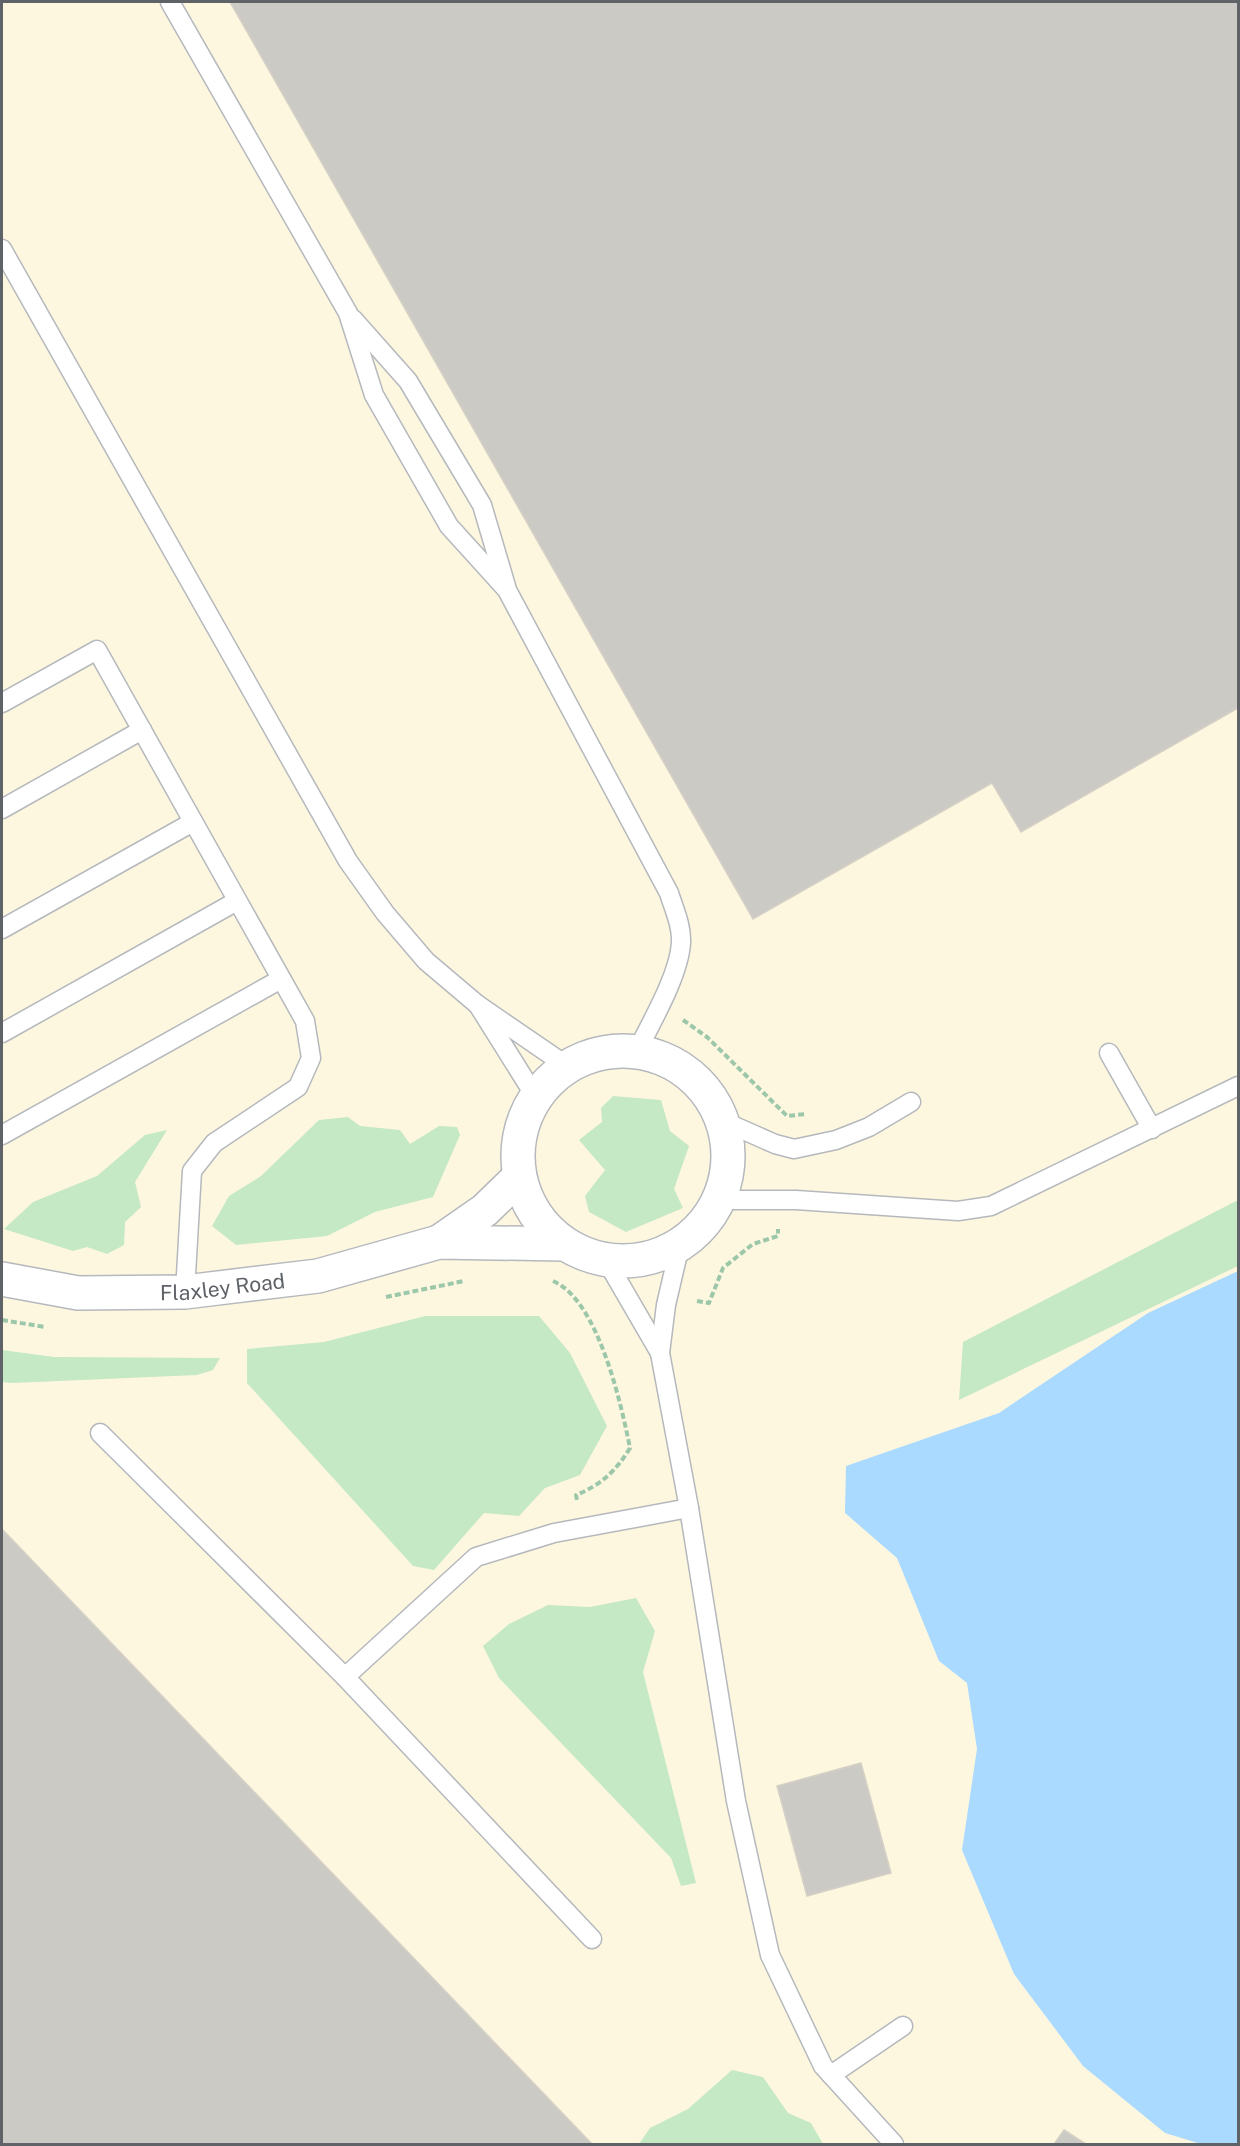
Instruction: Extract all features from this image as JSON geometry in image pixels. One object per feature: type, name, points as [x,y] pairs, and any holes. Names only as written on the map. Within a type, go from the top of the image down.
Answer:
[{"type":"street","points":[[612,1051],[637,1051],[665,1059],[690,1074],[710,1095],[723,1121],[729,1148],[727,1174],[720,1200],[703,1225],[680,1245],[656,1256],[631,1262],[606,1260],[584,1254],[564,1244],[543,1226],[528,1203],[519,1177],[517,1149],[523,1122],[535,1096],[550,1079],[567,1066],[589,1055],[612,1051]]},
{"type":"street","points":[[439,1242],[485,1210],[519,1177]]},
{"type":"street","points":[[439,1242],[564,1244]]},
{"type":"street","name":"Flaxley Road","points":[[2,1279],[78,1293],[185,1292],[318,1276],[439,1242]]},
{"type":"lane","points":[[170,2],[348,313],[408,381],[482,505],[507,590],[669,892],[679,923],[681,944],[667,992],[637,1051]]},
{"type":"lane","points":[[2,249],[348,861],[385,913],[426,961],[478,1005],[567,1066]]},
{"type":"lane","points":[[348,313],[374,395],[385,415],[449,526],[507,590]]},
{"type":"lane","points":[[2,703],[97,650],[305,1022],[311,1058],[298,1088],[214,1143],[192,1171],[185,1292]]},
{"type":"lane","points":[[2,809],[142,730]]},
{"type":"lane","points":[[2,929],[193,822]]},
{"type":"lane","points":[[2,1033],[237,901]]},
{"type":"lane","points":[[2,1135],[281,979]]},
{"type":"lane","points":[[478,1005],[535,1096]]},
{"type":"lane","points":[[1109,1053],[1152,1129]]},
{"type":"lane","points":[[720,1200],[803,1200],[958,1211],[990,1206],[1239,1086]]},
{"type":"lane","points":[[723,1121],[775,1144],[794,1149],[837,1140],[869,1127],[911,1102]]},
{"type":"lane","points":[[680,1245],[666,1305],[660,1353],[736,1801],[770,1955],[823,2066],[894,2145]]},
{"type":"lane","points":[[606,1260],[660,1353]]},
{"type":"lane","points":[[100,1433],[345,1677],[592,1939]]},
{"type":"lane","points":[[345,1677],[476,1557],[554,1533],[688,1508]]},
{"type":"lane","points":[[831,2075],[903,2026]]},
{"type":"path","points":[[678,1017],[707,1036],[787,1116],[813,1114]]},
{"type":"path","points":[[693,1300],[709,1303],[723,1268],[753,1244],[778,1236],[778,1221]]},
{"type":"path","points":[[377,1299],[468,1280]]},
{"type":"path","points":[[551,1280],[562,1285],[587,1313],[616,1392],[630,1448],[618,1467],[596,1487],[576,1495]]},
{"type":"path","points":[[2,1320],[47,1327]]},
{"type":"shaded area","points":[[2,2],[1238,2],[1238,2144],[2,2144]]},
{"type":"green space","points":[[613,1096],[661,1100],[670,1131],[689,1146],[674,1189],[683,1208],[626,1232],[589,1212],[585,1196],[605,1170],[579,1140],[602,1122],[601,1108]]},
{"type":"green space","points":[[348,1117],[360,1126],[400,1130],[410,1144],[439,1126],[457,1127],[460,1135],[433,1197],[375,1212],[327,1236],[236,1245],[212,1226],[229,1196],[261,1176],[319,1120]]},
{"type":"green space","points":[[167,1130],[135,1182],[141,1207],[125,1222],[124,1245],[107,1254],[87,1247],[73,1251],[4,1229],[33,1202],[97,1176],[145,1135]]},
{"type":"green space","points":[[1238,1200],[1238,1266],[959,1400],[963,1342]]},
{"type":"green space","points":[[425,1316],[539,1316],[570,1353],[607,1426],[580,1475],[545,1488],[519,1516],[484,1513],[434,1570],[413,1566],[247,1383],[247,1349],[324,1342]]},
{"type":"green space","points":[[2,1350],[54,1357],[220,1358],[213,1370],[197,1375],[12,1383],[2,1382]]},
{"type":"green space","points":[[636,1598],[655,1631],[643,1672],[696,1883],[681,1886],[671,1858],[499,1678],[483,1646],[509,1624],[548,1605],[590,1607]]},
{"type":"green space","points":[[732,2070],[763,2077],[788,2113],[811,2123],[823,2144],[639,2144],[650,2128],[688,2109]]},
{"type":"water","points":[[1238,1271],[1238,2144],[1201,2144],[1165,2133],[1083,2066],[1014,1974],[962,1850],[977,1749],[967,1683],[939,1661],[897,1558],[845,1513],[846,1466],[999,1413],[1148,1313]]},
{"type":"building","points":[[230,2],[1238,2],[1238,708],[1021,832],[992,783],[753,919]]},
{"type":"building","points":[[2,1529],[592,2144],[2,2144]]},
{"type":"building","points":[[861,1763],[891,1873],[807,1896],[777,1786]]},
{"type":"building","points":[[1064,2130],[1086,2144],[1054,2144]]}]
